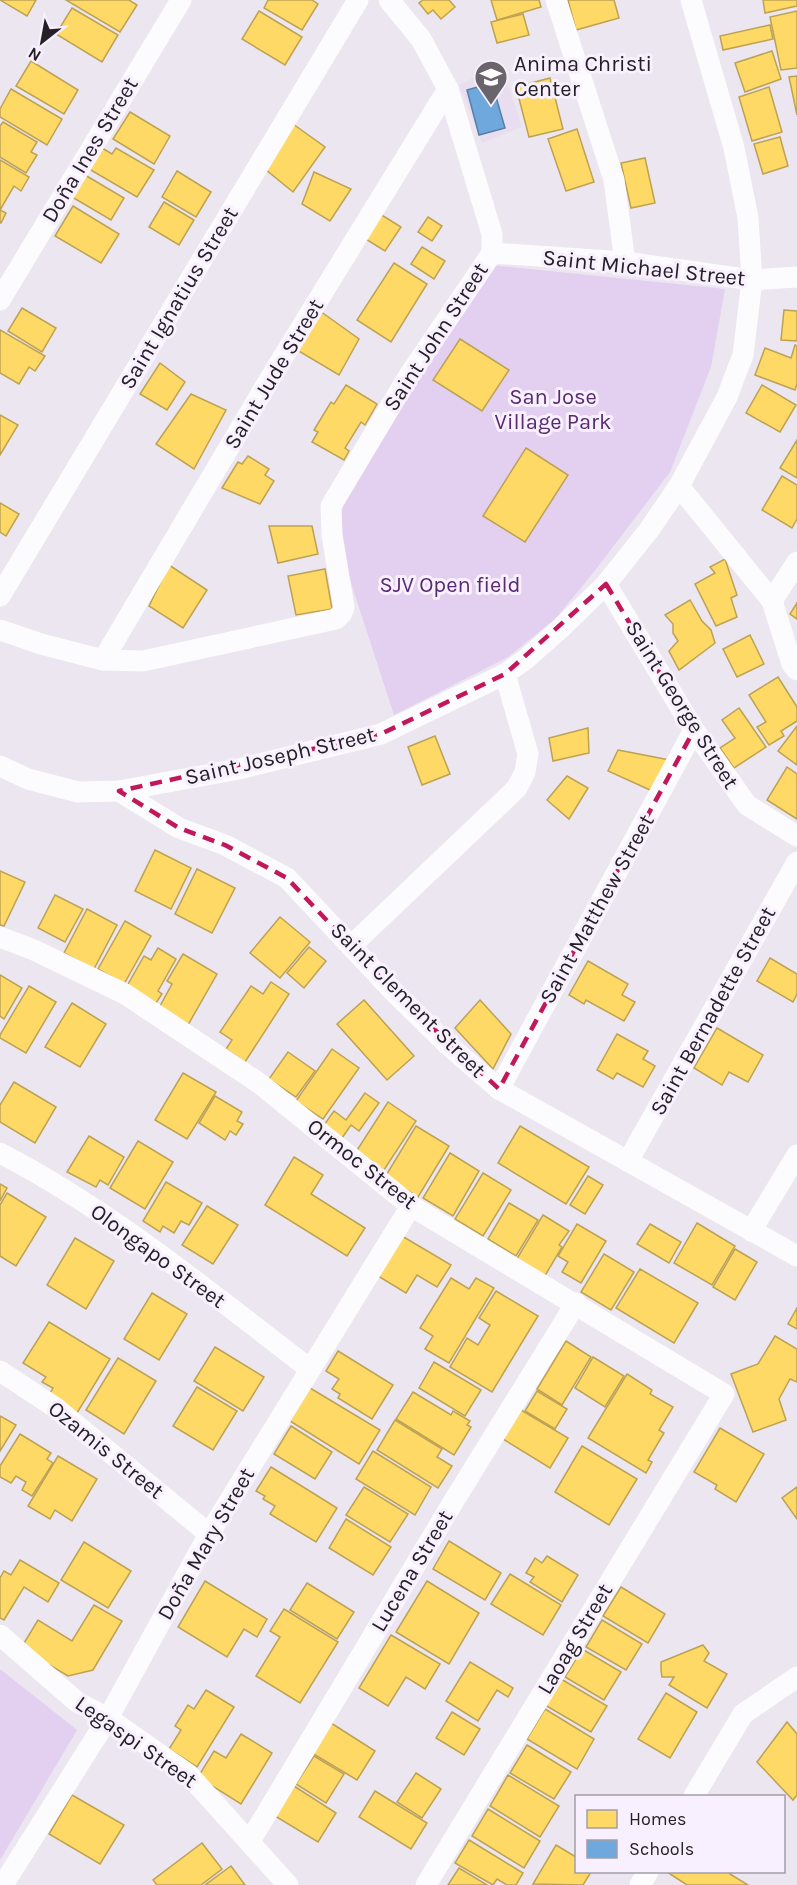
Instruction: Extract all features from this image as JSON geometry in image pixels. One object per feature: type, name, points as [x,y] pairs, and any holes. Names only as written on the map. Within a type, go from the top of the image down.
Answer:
[{"type":"street","name":"Doña Ines Street","points":[[0,300],[181,0]]},
{"type":"street","name":"Saint Ignatius Street","points":[[0,596],[358,0]]},
{"type":"street","name":"Saint John Street","points":[[103,660],[143,661],[336,619],[342,613],[344,607],[332,534],[331,506],[408,377],[492,253],[492,234],[448,89],[421,39],[389,0]]},
{"type":"street","points":[[556,0],[614,180],[625,262]]},
{"type":"street","name":"Saint Joseph Street","points":[[0,766],[28,779],[78,792],[119,791],[239,769],[381,734],[505,674],[561,628],[606,584],[649,530],[679,486],[727,397],[743,355],[752,280],[748,218],[734,148],[691,0]]},
{"type":"street","name":"Saint Jude Street","points":[[103,660],[272,375],[448,89]]},
{"type":"street","name":"Saint Michael Street","points":[[492,253],[625,262],[752,280],[797,277]]},
{"type":"street","points":[[679,486],[772,601],[792,664],[797,670]]},
{"type":"street","points":[[772,601],[797,562]]},
{"type":"street","name":"Saint George Street","points":[[606,584],[694,730],[747,805],[797,836]]},
{"type":"street","points":[[0,630],[41,644],[103,660]]},
{"type":"street","points":[[352,945],[517,788],[525,772],[528,754],[505,674]]},
{"type":"street","name":"Saint Matthew Street","points":[[499,1089],[694,730]]},
{"type":"street","name":"Saint Clement Street","points":[[119,791],[179,828],[225,845],[286,878],[352,945],[394,992],[447,1044],[499,1089],[797,1256]]},
{"type":"street","name":"Saint Bernadette Street","points":[[628,1161],[797,862]]},
{"type":"street","name":"Ormoc Street","points":[[0,937],[34,950],[125,994],[259,1083],[411,1206],[576,1303],[724,1394]]},
{"type":"street","name":"Olongapo Street","points":[[0,1153],[41,1174],[139,1238],[310,1369]]},
{"type":"street","points":[[751,1231],[797,1155]]},
{"type":"street","name":"Doña Mary Street","points":[[3,1885],[108,1718],[209,1534],[411,1206]]},
{"type":"street","name":"Lucena Street","points":[[250,1841],[455,1499],[576,1303]]},
{"type":"street","name":"Ozamis Street","points":[[0,1371],[56,1408],[209,1534]]},
{"type":"street","name":"Laoag Street","points":[[426,1885],[724,1394]]},
{"type":"street","name":"Legaspi Street","points":[[0,1635],[77,1702],[108,1718],[188,1774],[288,1885]]},
{"type":"street","points":[[695,1795],[743,1714],[797,1677]]},
{"type":"highlighted area","points":[[606,584],[694,730],[499,1089],[394,992],[287,878],[225,845],[179,828],[119,791],[381,734],[505,674]]},
{"type":"shaded area","name":"Anima Christi Center","points":[[501,64],[522,127],[482,143],[459,85]]},
{"type":"green space","name":"San Jose Village Park","points":[[490,265],[725,289],[711,367],[670,472],[555,619],[508,657],[394,715],[347,567],[343,549],[341,517],[344,503],[409,391]]},
{"type":"green space","points":[[0,1669],[77,1730],[0,1860]]},
{"type":"building: Homes","points":[[0,0],[36,0],[27,16]]},
{"type":"building: Homes","points":[[66,0],[129,0],[137,5],[120,32]]},
{"type":"building: Homes","points":[[268,0],[312,0],[318,4],[302,30],[264,8]]},
{"type":"building: Homes","points":[[423,0],[449,0],[455,7],[441,19],[433,10],[428,14],[419,3]]},
{"type":"building: Homes","points":[[491,0],[539,0],[541,7],[497,20]]},
{"type":"building: Homes","points":[[568,0],[614,0],[619,18],[576,30]]},
{"type":"building: Homes","points":[[763,0],[797,0],[797,6],[765,13]]},
{"type":"building: Homes","points":[[72,8],[118,35],[102,62],[56,34]]},
{"type":"building: Homes","points":[[259,11],[302,37],[285,65],[242,39]]},
{"type":"building: Homes","points":[[797,11],[797,68],[781,70],[770,17]]},
{"type":"building: Homes","points":[[523,14],[529,35],[497,43],[491,22]]},
{"type":"building: Homes","points":[[770,25],[773,39],[723,50],[720,36]]},
{"type":"building: Homes","points":[[772,51],[781,79],[745,92],[735,63]]},
{"type":"building: Homes","points":[[31,61],[78,90],[64,114],[16,86]]},
{"type":"building: Homes","points":[[797,76],[797,115],[789,77]]},
{"type":"building: Homes","points":[[550,78],[563,129],[529,137],[516,87]]},
{"type":"building: Homes","points":[[769,87],[782,132],[752,141],[739,97]]},
{"type":"building: Homes","points":[[11,89],[62,119],[47,145],[0,117],[0,109]]},
{"type":"building: Homes","points":[[130,112],[170,136],[154,164],[113,139]]},
{"type":"building: Homes","points":[[3,122],[37,142],[31,152],[37,155],[26,173],[0,157],[0,126]]},
{"type":"building: Homes","points":[[293,124],[325,147],[293,192],[265,169]]},
{"type":"building: Homes","points":[[577,129],[594,182],[566,191],[548,139]]},
{"type":"building: Homes","points":[[780,137],[788,166],[763,174],[754,144]]},
{"type":"building: Homes","points":[[102,148],[112,154],[116,148],[154,170],[137,197],[89,169]]},
{"type":"building: Homes","points":[[645,158],[655,203],[631,208],[621,163]]},
{"type":"building: Homes","points":[[0,160],[29,177],[21,191],[14,186],[0,210]]},
{"type":"building: Homes","points":[[177,171],[211,192],[196,217],[162,197]]},
{"type":"building: Homes","points":[[314,172],[351,189],[330,221],[302,204]]},
{"type":"building: Homes","points":[[85,175],[124,198],[111,220],[72,197]]},
{"type":"building: Homes","points":[[164,202],[194,220],[179,245],[149,227]]},
{"type":"building: Homes","points":[[73,206],[119,234],[101,263],[55,236]]},
{"type":"building: Homes","points":[[0,210],[6,213],[1,223],[0,223]]},
{"type":"building: Homes","points":[[380,214],[401,227],[385,251],[364,238]]},
{"type":"building: Homes","points":[[428,217],[442,226],[432,241],[418,232]]},
{"type":"building: Homes","points":[[422,247],[445,261],[434,279],[411,264]]},
{"type":"building: Homes","points":[[394,263],[427,284],[391,342],[357,320]]},
{"type":"building: Homes","points":[[22,308],[56,328],[42,352],[8,331]]},
{"type":"building: Homes","points":[[784,310],[797,311],[797,341],[781,340]]},
{"type":"building: Homes","points":[[320,311],[359,339],[339,375],[297,350]]},
{"type":"building: Homes","points":[[0,330],[45,356],[35,371],[29,367],[19,384],[0,373]]},
{"type":"building: Homes","points":[[460,339],[509,370],[482,411],[433,380]]},
{"type":"building: Homes","points":[[795,345],[797,346],[797,384],[795,390],[755,375],[765,348],[791,358]]},
{"type":"building: Homes","points":[[160,363],[185,382],[167,410],[140,394]]},
{"type":"building: Homes","points":[[346,385],[377,404],[365,425],[361,422],[345,448],[349,451],[344,460],[312,442],[318,432],[314,430],[331,402],[334,404]]},
{"type":"building: Homes","points":[[762,385],[796,405],[780,432],[746,413]]},
{"type":"building: Homes","points":[[191,394],[226,410],[194,469],[156,444]]},
{"type":"building: Homes","points":[[0,415],[18,425],[0,455]]},
{"type":"building: Homes","points":[[797,440],[797,478],[780,468]]},
{"type":"building: Homes","points":[[526,448],[568,475],[525,542],[483,516]]},
{"type":"building: Homes","points":[[248,456],[269,469],[265,475],[274,481],[260,504],[222,488],[238,462],[242,464]]},
{"type":"building: Homes","points":[[782,476],[797,485],[797,519],[792,528],[762,510]]},
{"type":"building: Homes","points":[[0,503],[19,514],[6,536],[0,532]]},
{"type":"building: Homes","points":[[269,526],[312,526],[318,554],[278,563]]},
{"type":"building: Homes","points":[[725,559],[737,595],[731,598],[737,617],[716,626],[695,584],[715,573],[710,567]]},
{"type":"building: Homes","points":[[169,565],[207,590],[183,628],[149,606]]},
{"type":"building: Homes","points":[[325,569],[332,609],[296,615],[288,576]]},
{"type":"building: Homes","points":[[690,600],[702,621],[711,630],[715,643],[679,670],[669,651],[678,641],[673,633],[673,624],[665,615]]},
{"type":"building: Homes","points":[[797,603],[797,619],[790,614]]},
{"type":"building: Homes","points":[[750,635],[764,664],[737,677],[723,649]]},
{"type":"building: Homes","points":[[778,677],[797,707],[797,721],[781,731],[784,736],[769,745],[757,727],[766,722],[749,695]]},
{"type":"building: Homes","points":[[739,708],[766,747],[734,768],[720,748],[735,738],[722,720]]},
{"type":"building: Homes","points":[[797,726],[797,765],[778,751]]},
{"type":"building: Homes","points":[[588,728],[589,753],[553,761],[549,738]]},
{"type":"building: Homes","points":[[435,736],[450,774],[422,785],[408,747]]},
{"type":"building: Homes","points":[[618,750],[670,760],[650,790],[608,771]]},
{"type":"building: Homes","points":[[787,767],[797,774],[797,819],[767,800]]},
{"type":"building: Homes","points":[[567,776],[588,788],[569,819],[547,800]]},
{"type":"building: Homes","points":[[155,850],[191,868],[171,909],[135,891]]},
{"type":"building: Homes","points":[[197,869],[235,888],[212,933],[175,914]]},
{"type":"building: Homes","points":[[0,871],[25,882],[4,926],[0,925]]},
{"type":"building: Homes","points":[[55,895],[83,909],[65,942],[38,928]]},
{"type":"building: Homes","points":[[87,909],[117,925],[94,969],[64,953]]},
{"type":"building: Homes","points":[[280,917],[310,942],[280,978],[250,953]]},
{"type":"building: Homes","points":[[125,921],[151,936],[124,984],[98,969]]},
{"type":"building: Homes","points":[[309,947],[326,961],[304,988],[287,973]]},
{"type":"building: Homes","points":[[158,948],[176,959],[158,991],[162,994],[156,1003],[127,986],[144,956],[151,960]]},
{"type":"building: Homes","points":[[183,954],[217,974],[188,1025],[159,1008],[172,984],[167,981]]},
{"type":"building: Homes","points":[[770,958],[797,974],[797,994],[793,1002],[757,981]]},
{"type":"building: Homes","points":[[588,961],[628,984],[622,995],[635,1002],[624,1021],[586,1000],[584,1004],[569,995]]},
{"type":"building: Homes","points":[[0,975],[22,988],[4,1019],[0,1016]]},
{"type":"building: Homes","points":[[271,982],[289,994],[245,1062],[226,1049],[232,1040],[220,1032],[251,986],[263,994]]},
{"type":"building: Homes","points":[[29,986],[56,1002],[26,1053],[0,1038],[0,1035]]},
{"type":"building: Homes","points":[[364,1000],[414,1056],[387,1080],[337,1024]]},
{"type":"building: Homes","points":[[480,1000],[511,1034],[493,1069],[455,1028]]},
{"type":"building: Homes","points":[[72,1003],[106,1024],[80,1067],[45,1047]]},
{"type":"building: Homes","points":[[717,1028],[763,1055],[748,1082],[729,1072],[722,1085],[694,1068]]},
{"type":"building: Homes","points":[[617,1034],[648,1051],[643,1059],[655,1066],[643,1087],[617,1073],[613,1079],[597,1070]]},
{"type":"building: Homes","points":[[332,1049],[359,1068],[323,1119],[296,1101]]},
{"type":"building: Homes","points":[[288,1052],[315,1071],[296,1097],[269,1079]]},
{"type":"building: Homes","points":[[183,1073],[216,1092],[187,1139],[155,1120]]},
{"type":"building: Homes","points":[[14,1082],[56,1107],[35,1143],[0,1122],[0,1105]]},
{"type":"building: Homes","points":[[365,1093],[379,1103],[359,1131],[351,1125],[342,1138],[324,1125],[334,1111],[346,1120]]},
{"type":"building: Homes","points":[[215,1096],[242,1112],[237,1121],[243,1124],[236,1135],[230,1131],[225,1140],[199,1123]]},
{"type":"building: Homes","points":[[388,1102],[416,1121],[382,1173],[354,1155]]},
{"type":"building: Homes","points":[[416,1126],[449,1146],[418,1197],[385,1177]]},
{"type":"building: Homes","points":[[520,1126],[589,1167],[566,1204],[498,1163]]},
{"type":"building: Homes","points":[[89,1136],[124,1157],[108,1185],[100,1180],[96,1187],[67,1172]]},
{"type":"building: Homes","points":[[138,1141],[173,1162],[145,1209],[110,1188]]},
{"type":"building: Homes","points":[[450,1153],[479,1171],[453,1216],[423,1198]]},
{"type":"building: Homes","points":[[294,1157],[323,1175],[311,1194],[365,1228],[347,1256],[265,1205]]},
{"type":"building: Homes","points":[[483,1173],[511,1190],[483,1236],[455,1219]]},
{"type":"building: Homes","points":[[588,1176],[603,1185],[585,1214],[570,1205]]},
{"type":"building: Homes","points":[[166,1182],[202,1203],[189,1225],[181,1221],[174,1233],[163,1226],[160,1232],[143,1221]]},
{"type":"building: Homes","points":[[0,1184],[7,1188],[0,1201]]},
{"type":"building: Homes","points":[[7,1193],[46,1217],[16,1266],[0,1256],[0,1205]]},
{"type":"building: Homes","points":[[509,1203],[538,1220],[516,1256],[488,1239]]},
{"type":"building: Homes","points":[[207,1206],[238,1225],[213,1264],[182,1245]]},
{"type":"building: Homes","points":[[543,1215],[569,1231],[559,1245],[562,1247],[543,1279],[515,1262]]},
{"type":"building: Homes","points":[[697,1223],[735,1246],[712,1285],[674,1263]]},
{"type":"building: Homes","points":[[577,1224],[606,1241],[581,1283],[562,1272],[568,1262],[558,1256]]},
{"type":"building: Homes","points":[[650,1224],[681,1242],[669,1263],[637,1244]]},
{"type":"building: Homes","points":[[402,1236],[451,1265],[437,1287],[417,1275],[406,1293],[378,1276]]},
{"type":"building: Homes","points":[[75,1238],[114,1261],[86,1309],[47,1285]]},
{"type":"building: Homes","points":[[735,1249],[757,1262],[735,1300],[713,1287]]},
{"type":"building: Homes","points":[[604,1254],[634,1272],[611,1310],[581,1292]]},
{"type":"building: Homes","points":[[640,1269],[698,1303],[674,1343],[616,1308]]},
{"type":"building: Homes","points":[[451,1278],[469,1289],[476,1278],[494,1288],[449,1363],[425,1349],[433,1336],[420,1328]]},
{"type":"building: Homes","points":[[496,1291],[538,1316],[492,1392],[450,1367],[467,1338],[478,1345],[490,1325],[479,1318]]},
{"type":"building: Homes","points":[[152,1293],[187,1314],[159,1360],[124,1339]]},
{"type":"building: Homes","points":[[797,1308],[797,1329],[788,1324]]},
{"type":"building: Homes","points":[[49,1322],[110,1359],[77,1413],[49,1395],[53,1388],[42,1382],[46,1377],[23,1363]]},
{"type":"building: Homes","points":[[775,1336],[797,1349],[797,1382],[790,1379],[779,1399],[786,1420],[753,1432],[731,1374],[758,1364]]},
{"type":"building: Homes","points":[[566,1341],[591,1357],[562,1405],[537,1389]]},
{"type":"building: Homes","points":[[215,1347],[264,1377],[243,1411],[194,1381]]},
{"type":"building: Homes","points":[[338,1351],[393,1385],[372,1419],[338,1398],[340,1394],[332,1389],[339,1379],[326,1371]]},
{"type":"building: Homes","points":[[593,1357],[624,1376],[605,1407],[575,1388]]},
{"type":"building: Homes","points":[[118,1358],[156,1381],[124,1434],[86,1410]]},
{"type":"building: Homes","points":[[434,1362],[481,1390],[465,1416],[419,1388]]},
{"type":"building: Homes","points":[[627,1374],[652,1390],[650,1394],[673,1407],[659,1430],[664,1433],[648,1460],[652,1462],[646,1473],[588,1438]]},
{"type":"building: Homes","points":[[197,1387],[237,1411],[213,1450],[173,1426]]},
{"type":"building: Homes","points":[[310,1388],[380,1430],[359,1464],[290,1421]]},
{"type":"building: Homes","points":[[537,1391],[567,1409],[555,1429],[525,1411]]},
{"type":"building: Homes","points":[[413,1392],[451,1415],[453,1411],[470,1421],[467,1425],[471,1427],[454,1455],[396,1419]]},
{"type":"building: Homes","points":[[521,1410],[568,1438],[550,1468],[503,1439]]},
{"type":"building: Homes","points":[[0,1416],[16,1425],[0,1451]]},
{"type":"building: Homes","points":[[395,1420],[442,1449],[437,1457],[452,1466],[438,1488],[377,1450]]},
{"type":"building: Homes","points":[[291,1426],[332,1452],[315,1479],[274,1454]]},
{"type":"building: Homes","points":[[720,1428],[764,1454],[736,1502],[715,1489],[717,1485],[694,1472]]},
{"type":"building: Homes","points":[[20,1434],[51,1453],[47,1459],[53,1463],[32,1496],[22,1490],[26,1482],[16,1476],[11,1483],[0,1477],[0,1466]]},
{"type":"building: Homes","points":[[582,1446],[637,1479],[609,1525],[555,1492]]},
{"type":"building: Homes","points":[[373,1451],[431,1487],[415,1515],[356,1479]]},
{"type":"building: Homes","points":[[58,1456],[97,1479],[72,1521],[55,1510],[50,1519],[28,1506]]},
{"type":"building: Homes","points":[[271,1467],[337,1508],[316,1542],[270,1514],[275,1506],[263,1499],[265,1496],[256,1491]]},
{"type":"building: Homes","points":[[364,1487],[408,1514],[390,1542],[346,1515]]},
{"type":"building: Homes","points":[[797,1487],[797,1519],[782,1498]]},
{"type":"building: Homes","points":[[346,1519],[391,1547],[373,1575],[329,1548]]},
{"type":"building: Homes","points":[[449,1541],[501,1573],[485,1600],[433,1569]]},
{"type":"building: Homes","points":[[84,1542],[131,1571],[108,1608],[61,1580]]},
{"type":"building: Homes","points":[[547,1556],[578,1575],[562,1602],[530,1582],[534,1577],[526,1573],[535,1558],[542,1563]]},
{"type":"building: Homes","points":[[20,1560],[59,1583],[48,1602],[24,1587],[4,1620],[0,1618],[0,1578],[4,1571],[11,1575]]},
{"type":"building: Homes","points":[[510,1574],[561,1605],[543,1635],[491,1604]]},
{"type":"building: Homes","points":[[205,1581],[267,1619],[257,1637],[244,1629],[227,1657],[178,1627]]},
{"type":"building: Homes","points":[[427,1581],[479,1613],[449,1664],[396,1632]]},
{"type":"building: Homes","points":[[307,1583],[354,1612],[337,1639],[290,1610]]},
{"type":"building: Homes","points":[[621,1587],[665,1614],[648,1643],[603,1616]]},
{"type":"building: Homes","points":[[94,1605],[122,1621],[93,1670],[68,1676],[21,1648],[38,1620],[72,1641]]},
{"type":"building: Homes","points":[[284,1609],[338,1642],[300,1703],[256,1676],[280,1637],[270,1631]]},
{"type":"building: Homes","points":[[602,1620],[642,1644],[626,1670],[586,1647]]},
{"type":"building: Homes","points":[[391,1635],[440,1664],[425,1689],[406,1677],[388,1706],[359,1688]]},
{"type":"building: Homes","points":[[703,1645],[709,1653],[704,1661],[727,1674],[707,1708],[669,1685],[674,1677],[662,1677],[661,1670],[661,1662]]},
{"type":"building: Homes","points":[[582,1649],[621,1672],[604,1700],[565,1677]]},
{"type":"building: Homes","points":[[470,1662],[513,1688],[508,1697],[497,1690],[478,1721],[446,1701]]},
{"type":"building: Homes","points":[[561,1679],[607,1706],[591,1732],[545,1705]]},
{"type":"building: Homes","points":[[206,1690],[234,1707],[197,1767],[169,1749],[181,1730],[175,1726],[188,1705],[194,1709]]},
{"type":"building: Homes","points":[[666,1693],[697,1712],[670,1758],[638,1739]]},
{"type":"building: Homes","points":[[545,1709],[594,1739],[577,1769],[527,1739]]},
{"type":"building: Homes","points":[[452,1712],[480,1729],[464,1755],[436,1738]]},
{"type":"building: Homes","points":[[787,1722],[797,1734],[797,1795],[793,1800],[757,1762]]},
{"type":"building: Homes","points":[[331,1723],[375,1751],[357,1780],[312,1753]]},
{"type":"building: Homes","points":[[241,1734],[272,1753],[241,1804],[198,1777],[214,1751],[226,1758]]},
{"type":"building: Homes","points":[[527,1745],[571,1772],[554,1799],[510,1773]]},
{"type":"building: Homes","points":[[314,1756],[344,1774],[326,1803],[296,1784]]},
{"type":"building: Homes","points":[[416,1773],[441,1789],[422,1818],[397,1802]]},
{"type":"building: Homes","points":[[508,1775],[559,1806],[540,1837],[490,1806]]},
{"type":"building: Homes","points":[[294,1786],[336,1813],[318,1842],[275,1816]]},
{"type":"building: Homes","points":[[375,1791],[427,1823],[411,1849],[359,1817]]},
{"type":"building: Homes","points":[[72,1795],[124,1825],[100,1864],[49,1834]]},
{"type":"building: Homes","points":[[488,1809],[540,1841],[524,1868],[472,1836]]},
{"type":"building: Homes","points":[[469,1840],[523,1873],[516,1885],[507,1885],[497,1879],[493,1885],[455,1863]]},
{"type":"building: Homes","points":[[202,1843],[222,1869],[201,1885],[157,1885],[153,1880]]},
{"type":"building: Homes","points":[[556,1845],[575,1856],[575,1873],[590,1873],[583,1885],[533,1884]]},
{"type":"building: Homes","points":[[231,1866],[245,1885],[205,1885]]},
{"type":"building: Homes","points":[[459,1868],[487,1885],[448,1885]]},
{"type":"building: Homes","points":[[669,1873],[731,1873],[748,1885],[687,1885]]},
{"type":"building: Schools","points":[[492,83],[505,128],[479,135],[467,90]]},
{"type":"place","name":"Anima Christi Center","points":[[491,106]]},
{"type":"park label","name":"SJV Open field","points":[[450,585]]}]
